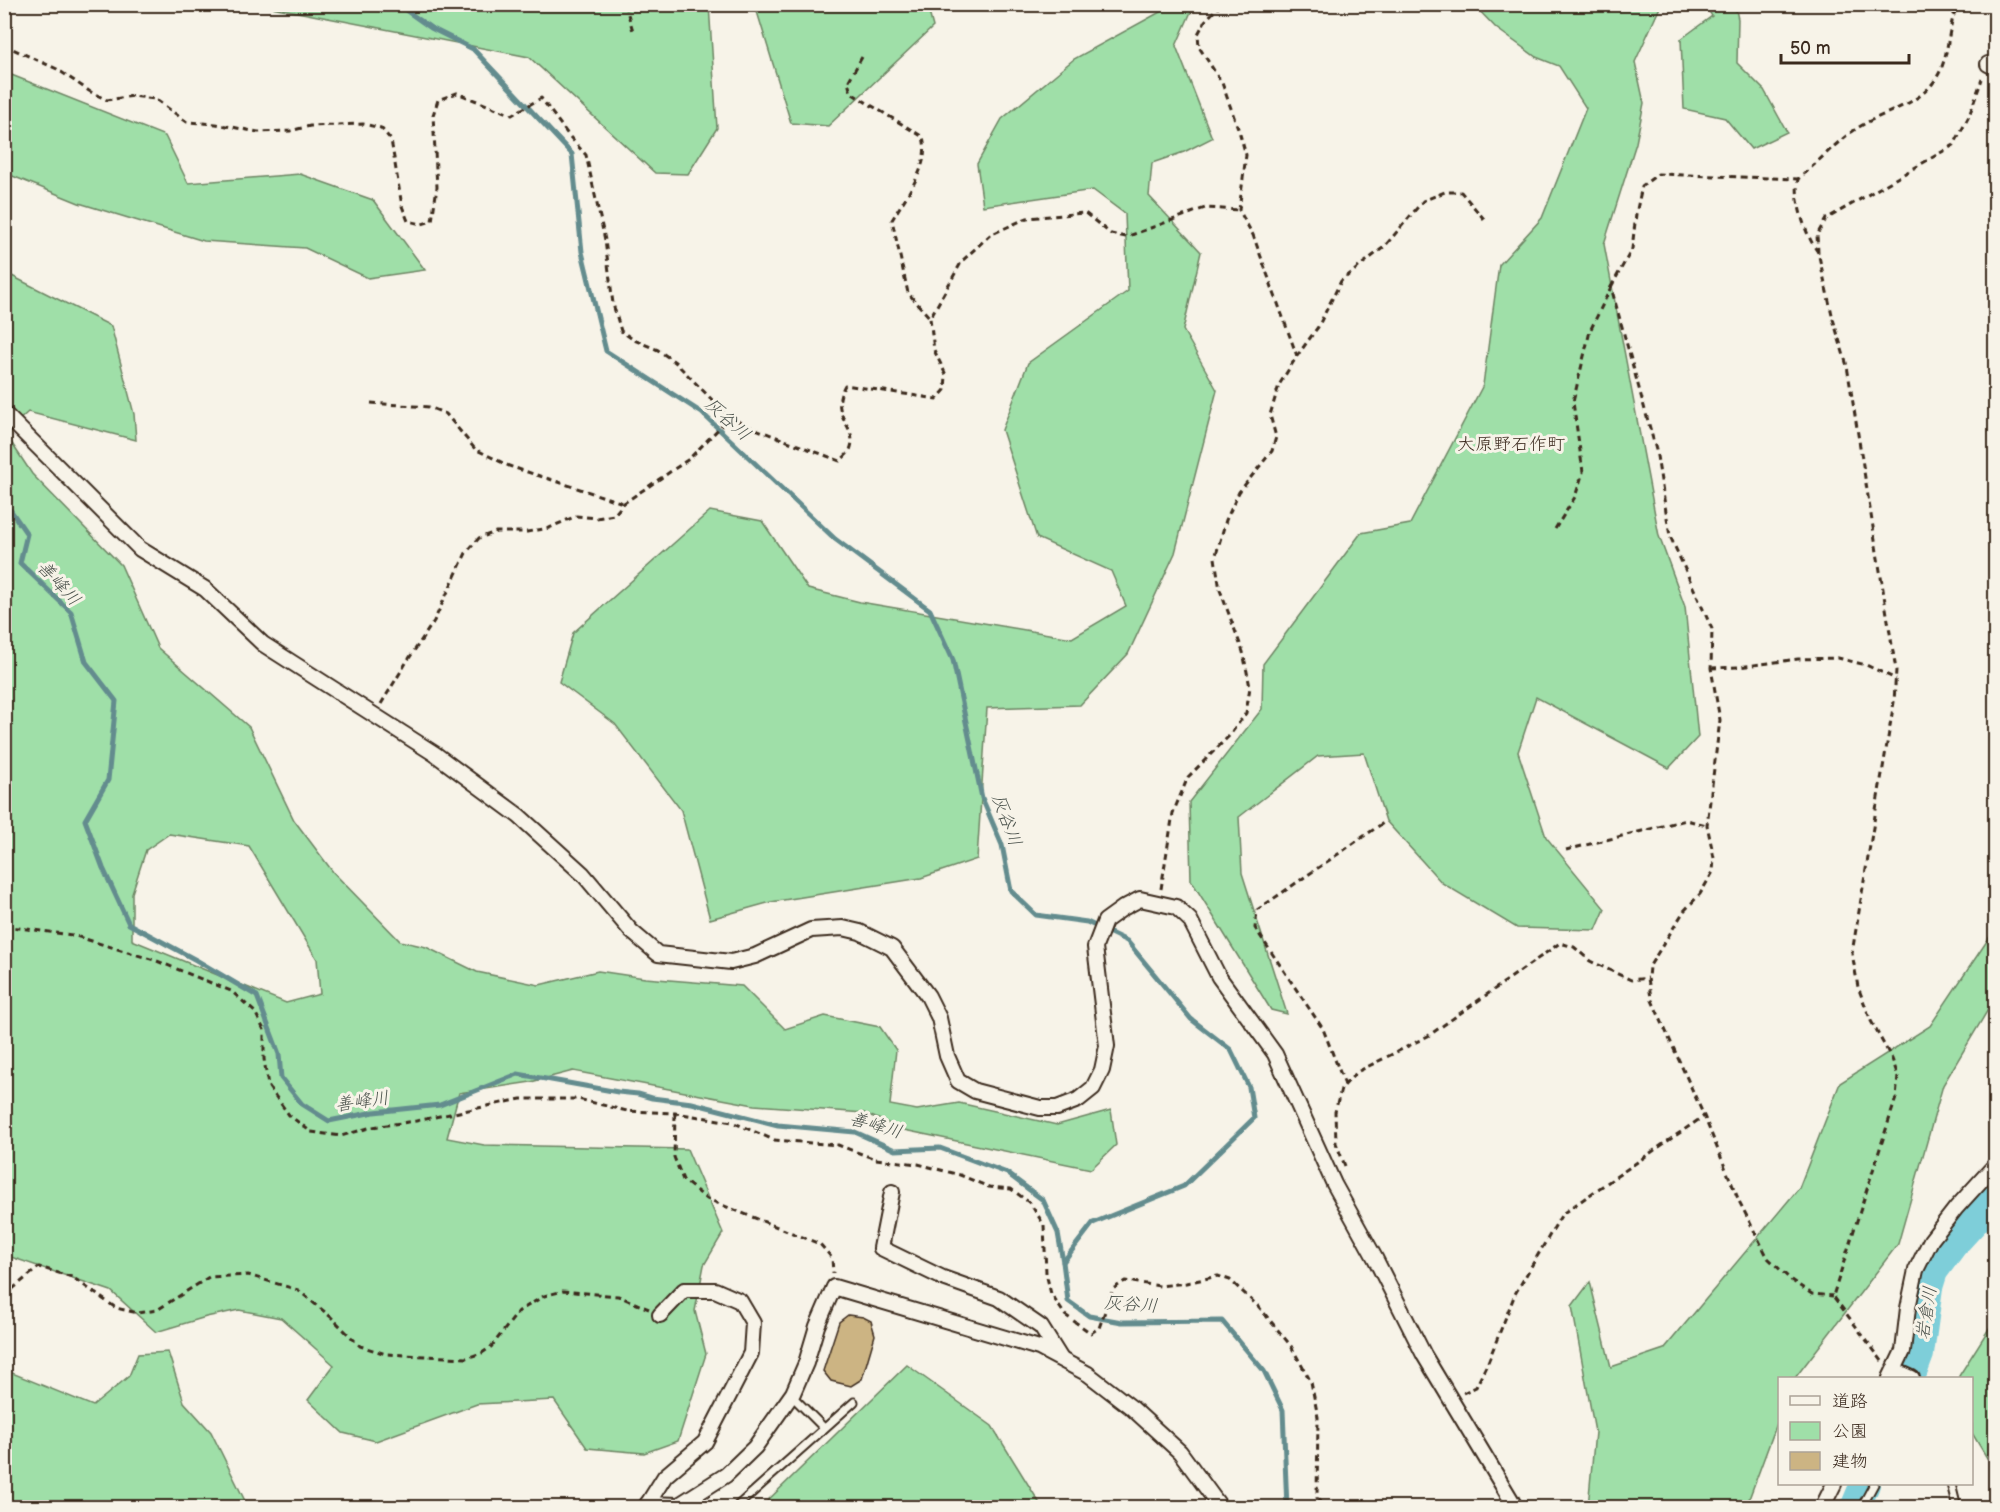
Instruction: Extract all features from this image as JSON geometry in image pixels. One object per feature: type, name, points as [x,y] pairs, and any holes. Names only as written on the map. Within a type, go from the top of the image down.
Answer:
[{"type":"street","points":[[4,413],[140,549],[205,589],[263,644],[376,714],[519,816],[583,874],[631,931],[658,954],[731,962],[755,956],[811,930],[843,928],[860,932],[892,948],[928,996],[939,1018],[946,1056],[958,1081],[975,1091],[1040,1108],[1057,1108],[1077,1100],[1093,1088],[1102,1070],[1107,1046],[1095,947],[1105,921],[1140,899],[1176,907],[1190,920],[1219,976],[1275,1054],[1334,1184],[1375,1258],[1424,1355],[1513,1507]]},
{"type":"street","points":[[1899,1375],[1908,1308],[1916,1270],[1931,1240],[1995,1164]]},
{"type":"street","points":[[892,1192],[881,1248],[943,1278],[999,1298],[1041,1327],[1062,1360]]},
{"type":"street","points":[[646,1506],[679,1505],[726,1475],[755,1447],[791,1395],[806,1364],[817,1326],[834,1287],[986,1331],[1039,1348],[1062,1360],[1096,1380],[1179,1452],[1221,1508]]},
{"type":"street","points":[[646,1506],[664,1476],[705,1442],[751,1353],[753,1323],[740,1301],[715,1290],[684,1290],[660,1316]]},
{"type":"street","points":[[1821,1508],[1833,1485]]},
{"type":"lane","points":[[791,1395],[824,1428]]},
{"type":"lane","points":[[735,1508],[854,1402]]},
{"type":"lane","points":[[1861,1508],[1873,1485]]},
{"type":"lane","points":[[1951,1485],[1957,1508]]},
{"type":"path","points":[[625,4],[633,31]]},
{"type":"path","points":[[1093,4],[1102,9],[1119,4]]},
{"type":"path","points":[[1221,4],[1205,21],[1198,34],[1199,47],[1222,83],[1246,155],[1239,210],[1253,235],[1297,356]]},
{"type":"path","points":[[1818,252],[1808,238],[1796,189],[1798,179],[1850,133],[1866,123],[1891,113],[1932,85],[1941,71],[1959,4]]},
{"type":"path","points":[[4,45],[57,69],[88,91],[106,100],[133,96],[155,99],[187,122],[216,124],[258,132],[290,131],[310,126],[363,124],[381,128],[391,140],[402,206],[408,221],[422,224],[432,221],[437,188],[434,115],[438,100],[457,93],[512,115],[541,98],[586,155],[605,240],[613,304],[621,331],[634,340],[658,350],[675,363],[730,417],[745,425],[840,461],[849,450],[852,435],[841,415],[839,397],[845,385],[937,399],[945,390],[946,375],[934,350],[930,318],[908,293],[892,220],[924,162],[926,148],[923,137],[851,93],[848,82],[862,57]]},
{"type":"path","points":[[1833,1296],[1896,1098],[1898,1076],[1893,1059],[1870,1021],[1861,995],[1852,953],[1894,702],[1896,670],[1847,366],[1833,319],[1818,252],[1817,235],[1826,219],[1954,145],[1991,66]]},
{"type":"path","points":[[1555,529],[1575,497],[1583,472],[1573,402],[1590,331],[1632,249],[1642,186],[1658,174],[1798,179]]},
{"type":"path","points":[[1159,903],[1173,813],[1188,777],[1230,735],[1246,713],[1250,687],[1243,652],[1220,590],[1215,558],[1226,520],[1239,492],[1272,451],[1276,437],[1270,415],[1279,385],[1318,327],[1341,281],[1384,247],[1423,201],[1445,192],[1461,192],[1484,219]]},
{"type":"path","points":[[930,318],[962,261],[990,234],[1027,218],[1085,213],[1111,234],[1126,237],[1205,208],[1239,210]]},
{"type":"path","points":[[1611,287],[1656,450],[1670,536],[1712,629],[1711,668],[1720,720],[1707,825],[1714,858],[1713,873],[1700,894],[1684,911],[1649,967],[1651,998],[1739,1201],[1768,1258],[1791,1280],[1812,1294],[1833,1296],[1880,1359],[1899,1375]]},
{"type":"path","points":[[371,402],[429,407],[446,414],[475,449],[509,466],[624,503]]},
{"type":"path","points":[[376,714],[405,663],[434,621],[466,553],[479,538],[496,532],[527,532],[549,528],[576,516],[596,518],[614,515],[624,503],[689,459],[730,417]]},
{"type":"path","points":[[1711,668],[1739,667],[1798,659],[1838,658],[1866,665],[1896,679]]},
{"type":"path","points":[[1566,850],[1686,820],[1707,825]]},
{"type":"path","points":[[1345,1084],[1323,1029],[1255,928],[1257,910],[1386,821]]},
{"type":"path","points":[[4,926],[72,935],[158,961],[231,991],[255,1012],[264,1030],[264,1059],[268,1086],[289,1115],[311,1132],[341,1136],[372,1126],[416,1121],[521,1099],[578,1099],[627,1111],[675,1113],[732,1122],[774,1140],[838,1145],[875,1159],[918,1164],[960,1175],[989,1187],[1011,1189],[1030,1203],[1044,1225],[1046,1273],[1051,1294],[1065,1315],[1091,1333],[1099,1328],[1113,1289],[1125,1281],[1160,1286],[1218,1276],[1230,1280],[1259,1307],[1291,1346],[1311,1382],[1318,1417],[1317,1498],[1327,1508]]},
{"type":"path","points":[[1346,1172],[1336,1143],[1335,1112],[1341,1089],[1357,1072],[1428,1036],[1560,943],[1574,947],[1590,961],[1631,980],[1648,978]]},
{"type":"path","points":[[675,1113],[674,1157],[683,1180],[707,1199],[820,1244],[831,1258],[834,1287]]},
{"type":"path","points":[[1451,1400],[1476,1387],[1515,1294],[1562,1214],[1704,1116]]},
{"type":"path","points":[[4,1296],[39,1268],[72,1277],[116,1308],[138,1313],[157,1310],[209,1277],[248,1275],[298,1290],[332,1317],[360,1346],[386,1354],[466,1358],[482,1353],[491,1347],[519,1311],[544,1296],[563,1291],[618,1296],[636,1302],[660,1316]]},
{"type":"green space","points":[[261,5],[709,5],[717,128],[688,174],[655,173],[529,57]]},
{"type":"green space","points":[[755,5],[927,5],[933,27],[828,126],[791,123]]},
{"type":"green space","points":[[1163,5],[1194,5],[1176,46],[1212,138],[1184,152],[1152,163],[1149,196],[1201,252],[1183,330],[1217,390],[1175,553],[1128,654],[1080,705],[987,708],[977,859],[921,878],[771,902],[710,919],[681,810],[615,724],[559,682],[573,633],[710,511],[762,521],[808,589],[860,602],[1072,638],[1126,606],[1111,571],[1037,538],[1002,430],[1028,363],[1128,291],[1125,214],[1093,190],[983,206],[977,164],[1002,119],[1074,59],[1162,11]]},
{"type":"green space","points":[[1474,5],[1661,5],[1635,62],[1644,103],[1636,143],[1604,244],[1659,536],[1685,607],[1698,737],[1669,768],[1536,697],[1518,752],[1546,837],[1605,909],[1596,930],[1517,928],[1442,883],[1386,821],[1364,753],[1318,756],[1239,817],[1242,873],[1287,1014],[1271,1010],[1191,880],[1189,802],[1262,709],[1263,664],[1361,533],[1410,524],[1483,385],[1499,265],[1542,218],[1586,108],[1559,66],[1536,57],[1496,28]]},
{"type":"green space","points":[[1705,5],[1735,5],[1738,19],[1737,63],[1764,90],[1787,132],[1751,149],[1725,118],[1684,109],[1681,39],[1712,16]]},
{"type":"green space","points":[[4,72],[165,136],[188,183],[300,174],[373,200],[425,270],[368,278],[305,248],[204,241],[79,203],[5,173]]},
{"type":"green space","points":[[4,272],[111,326],[134,414],[136,440],[28,412],[5,433],[32,474],[121,565],[158,648],[249,727],[294,820],[333,872],[400,941],[426,947],[477,972],[539,985],[598,971],[645,978],[742,986],[785,1029],[825,1016],[880,1027],[896,1050],[890,1105],[917,1110],[959,1103],[1057,1125],[1111,1110],[1116,1145],[1091,1169],[904,1130],[864,1113],[754,1105],[573,1071],[531,1082],[459,1093],[447,1138],[484,1145],[687,1149],[723,1233],[704,1265],[695,1311],[706,1354],[678,1441],[644,1453],[587,1448],[554,1400],[477,1404],[376,1441],[343,1433],[308,1400],[334,1365],[281,1318],[239,1310],[156,1332],[111,1291],[5,1255]],"holes":[[[169,834],[249,846],[317,959],[320,994],[286,1003],[132,940],[132,893],[146,850]]]},
{"type":"green space","points":[[1995,929],[1995,998],[1943,1085],[1898,1244],[1796,1377],[1778,1377],[1778,1421],[1746,1507],[1588,1507],[1595,1432],[1572,1306],[1590,1282],[1611,1367],[1664,1349],[1799,1188],[1840,1083],[1930,1026]]},
{"type":"green space","points":[[1995,1319],[1995,1436],[1987,1458],[1973,1435],[1973,1377],[1959,1376]]},
{"type":"green space","points":[[168,1352],[184,1402],[211,1432],[248,1507],[5,1507],[5,1370],[93,1406],[129,1376],[138,1354]]},
{"type":"green space","points":[[907,1365],[992,1426],[1042,1507],[761,1507]]},
{"type":"building","points":[[848,1315],[863,1317],[871,1321],[875,1335],[862,1379],[851,1386],[831,1381],[823,1371],[839,1322]]},
{"type":"waterway","name":"灰谷川","points":[[397,4],[431,28],[473,49],[572,154],[582,252],[606,351],[702,413],[835,539],[930,610],[953,660],[982,798],[1002,845],[1011,891],[1036,915],[1087,922],[1127,941],[1191,1019],[1231,1050],[1249,1087],[1254,1118],[1184,1186],[1093,1223],[1063,1262],[1068,1301],[1089,1316],[1122,1322],[1222,1321],[1264,1371],[1283,1410],[1287,1508]]},
{"type":"waterway","name":"善峰川","points":[[4,504],[27,534],[20,563],[71,612],[86,662],[116,701],[108,780],[85,820],[103,868],[129,924],[257,996],[279,1054],[281,1078],[302,1104],[329,1121],[374,1112],[440,1105],[518,1074],[692,1103],[778,1125],[855,1132],[895,1150],[940,1148],[1007,1173],[1043,1200],[1058,1233],[1063,1262]]},
{"type":"waterway","name":"岩倉川","points":[[1910,1377],[1919,1354],[1928,1287],[1933,1271],[1953,1244],[1996,1197]]},
{"type":"waterway","name":"岩倉川","points":[[1855,1508],[1865,1485]]},
{"type":"district","name":"大原野石作町","points":[[1511,444]]}]
